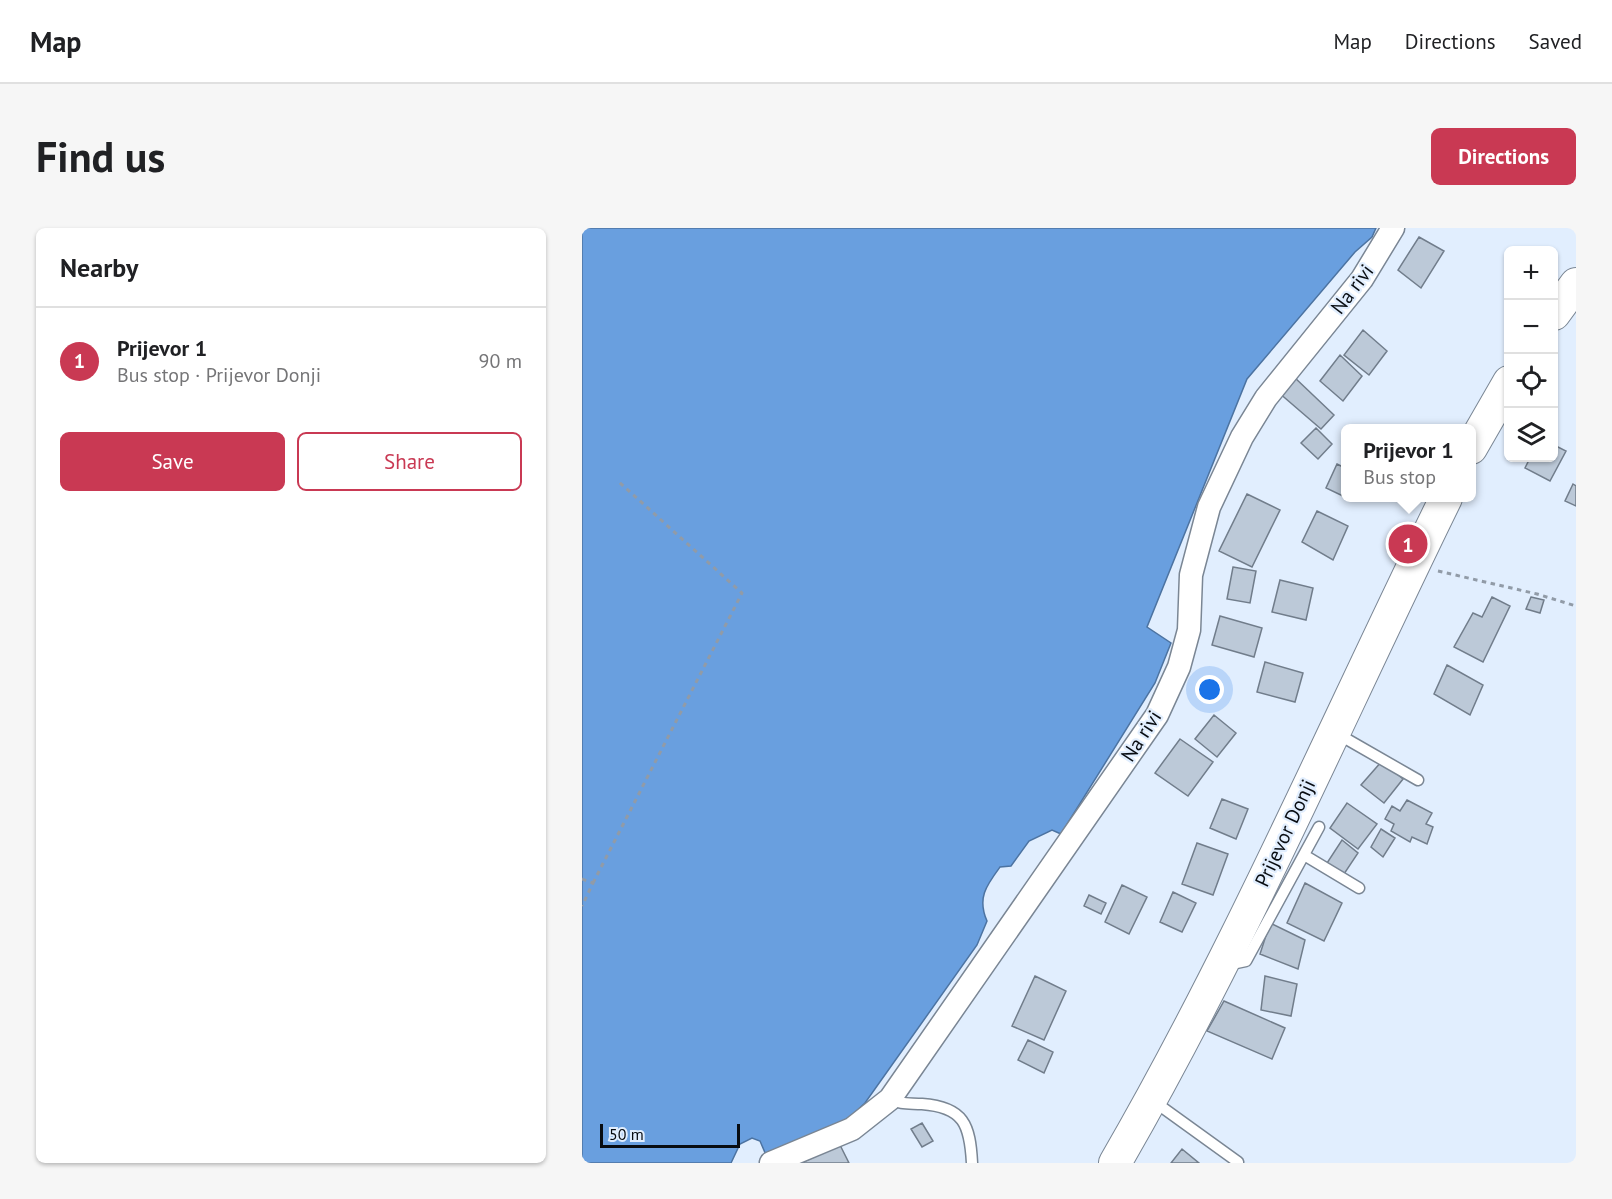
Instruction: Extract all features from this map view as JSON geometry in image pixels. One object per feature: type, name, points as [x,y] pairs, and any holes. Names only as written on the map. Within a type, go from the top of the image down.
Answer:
[{"type":"main road","points":[[1558,309],[1576,284]]},
{"type":"main road","points":[[1476,438],[1504,391]]},
{"type":"main road","name":"Prijevor Donji","points":[[1115,1163],[1152,1100],[1221,967],[1444,502]]},
{"type":"street","name":"Na rivi","points":[[771,1163],[852,1129],[890,1098],[1157,716],[1179,667],[1189,630],[1191,575],[1209,507],[1242,437],[1266,398],[1362,279],[1393,228]]},
{"type":"lane","points":[[1333,731],[1418,780]]},
{"type":"lane","points":[[1221,967],[1246,960],[1319,827]]},
{"type":"lane","points":[[1304,855],[1359,888]]},
{"type":"lane","points":[[890,1098],[897,1103],[924,1104],[947,1109],[964,1120],[971,1140],[972,1163]]},
{"type":"lane","points":[[1152,1100],[1238,1162]]},
{"type":"path","points":[[582,906],[742,593],[619,482]]},
{"type":"path","points":[[1413,563],[1576,606]]},
{"type":"path","points":[[582,879],[594,884]]},
{"type":"water","points":[[582,228],[1376,228],[1372,237],[1355,252],[1247,379],[1147,627],[1171,643],[1155,683],[1061,834],[1052,830],[1029,841],[1011,866],[1000,867],[985,892],[983,906],[987,921],[977,945],[865,1103],[847,1120],[766,1155],[760,1141],[752,1138],[740,1144],[731,1163],[582,1163]]},
{"type":"building","points":[[1419,237],[1444,251],[1421,288],[1398,270]]},
{"type":"building","points":[[1363,330],[1387,351],[1369,375],[1344,355]]},
{"type":"building","points":[[1340,355],[1362,376],[1343,401],[1320,381]]},
{"type":"building","points":[[1293,376],[1334,415],[1321,429],[1278,392]]},
{"type":"building","points":[[1316,428],[1332,444],[1318,459],[1301,443]]},
{"type":"building","points":[[1558,447],[1566,451],[1550,481],[1525,468],[1528,462],[1558,462]]},
{"type":"building","points":[[1337,464],[1341,466],[1341,495],[1326,488]]},
{"type":"building","points":[[1573,484],[1576,486],[1576,506],[1565,501]]},
{"type":"building","points":[[1247,494],[1280,510],[1252,567],[1219,551]]},
{"type":"building","points":[[1317,511],[1348,526],[1333,560],[1302,542]]},
{"type":"building","points":[[1233,567],[1256,571],[1250,603],[1227,599]]},
{"type":"building","points":[[1280,580],[1313,588],[1306,620],[1272,612]]},
{"type":"building","points":[[1492,597],[1510,606],[1483,662],[1454,647],[1473,613],[1482,617]]},
{"type":"building","points":[[1531,597],[1544,600],[1540,613],[1526,609]]},
{"type":"building","points":[[1220,616],[1262,628],[1254,657],[1212,645]]},
{"type":"building","points":[[1265,662],[1303,673],[1295,702],[1257,692]]},
{"type":"building","points":[[1447,665],[1483,685],[1470,715],[1434,694]]},
{"type":"building","points":[[1214,715],[1236,733],[1217,757],[1195,739]]},
{"type":"building","points":[[1180,739],[1213,762],[1188,796],[1155,773]]},
{"type":"building","points":[[1382,761],[1403,779],[1384,803],[1361,785]]},
{"type":"building","points":[[1222,799],[1248,809],[1236,839],[1210,828]]},
{"type":"building","points":[[1407,800],[1432,813],[1426,824],[1433,827],[1427,844],[1412,837],[1410,842],[1391,831],[1394,824],[1385,819],[1392,806],[1400,811]]},
{"type":"building","points":[[1347,803],[1377,824],[1358,849],[1330,828]]},
{"type":"building","points":[[1381,829],[1395,838],[1383,857],[1371,847]]},
{"type":"building","points":[[1342,840],[1358,853],[1344,874],[1327,863]]},
{"type":"building","points":[[1197,843],[1228,854],[1213,895],[1182,884]]},
{"type":"building","points":[[1305,883],[1342,903],[1324,941],[1287,923]]},
{"type":"building","points":[[1122,885],[1147,897],[1129,934],[1105,922]]},
{"type":"building","points":[[1173,892],[1196,903],[1182,932],[1160,922]]},
{"type":"building","points":[[1089,895],[1106,903],[1101,914],[1084,906]]},
{"type":"building","points":[[1270,923],[1305,940],[1298,969],[1260,954]]},
{"type":"building","points":[[1035,976],[1066,991],[1044,1040],[1012,1026]]},
{"type":"building","points":[[1265,976],[1297,984],[1291,1016],[1261,1010]]},
{"type":"building","points":[[1224,1001],[1285,1028],[1272,1059],[1207,1031]]},
{"type":"building","points":[[1028,1040],[1053,1052],[1044,1073],[1018,1060]]},
{"type":"building","points":[[922,1123],[933,1141],[922,1147],[911,1129]]},
{"type":"building","points":[[840,1145],[849,1163],[801,1163]]},
{"type":"building","points":[[1182,1149],[1199,1163],[1171,1163]]},
{"type":"place","name":"Prijevor 1","points":[[1408,544]]}]
